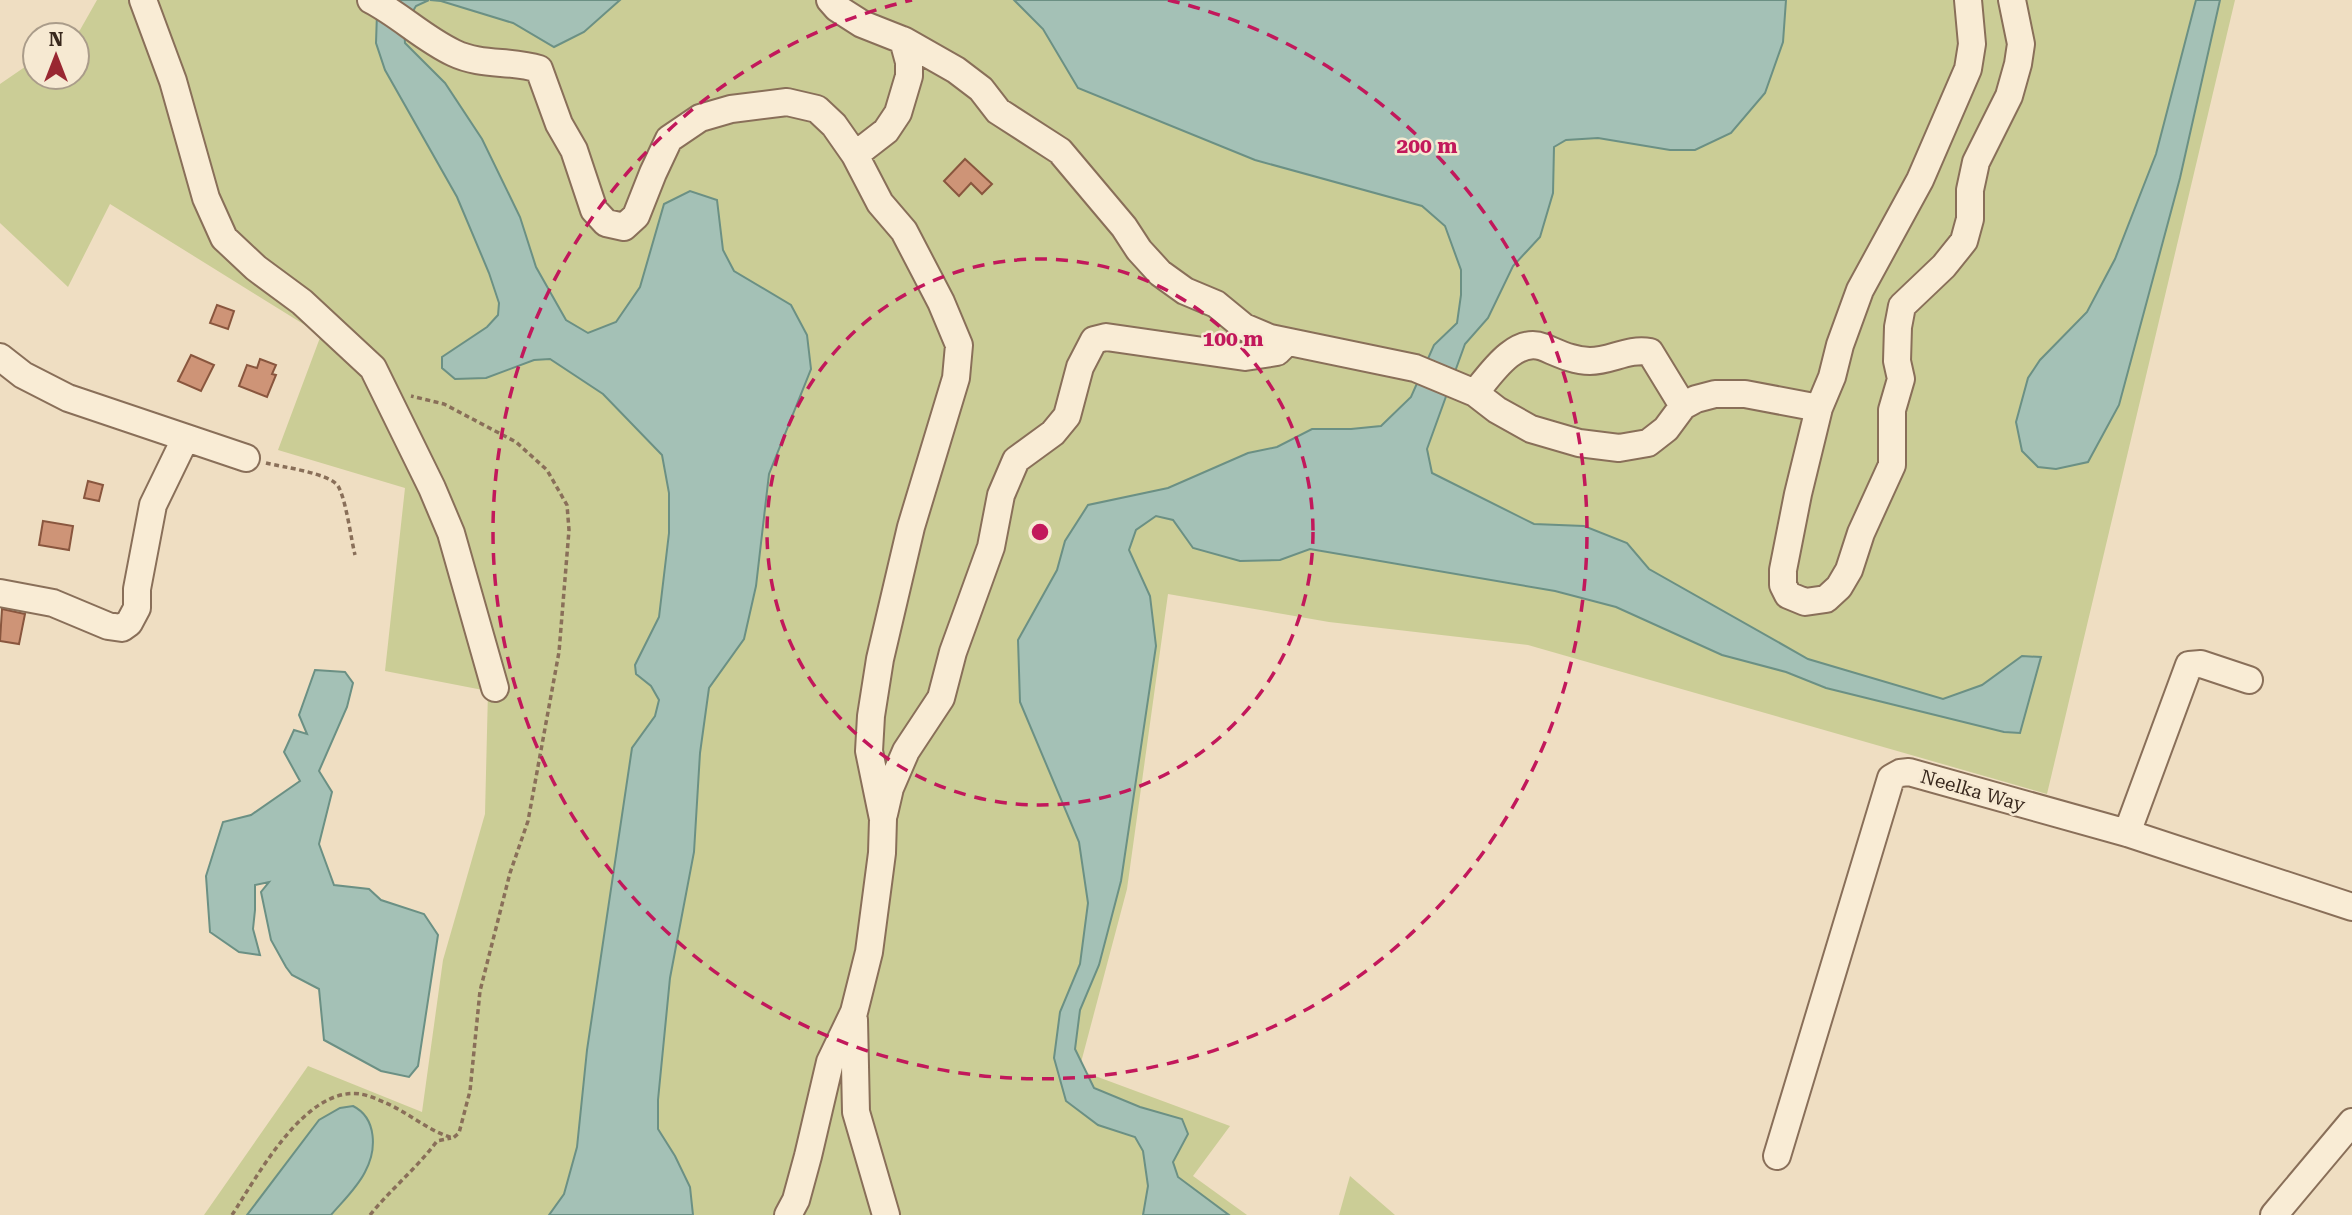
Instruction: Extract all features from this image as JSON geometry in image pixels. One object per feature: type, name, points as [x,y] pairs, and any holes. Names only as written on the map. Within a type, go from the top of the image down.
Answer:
[{"type":"street","points":[[143,0],[173,81],[206,198],[224,238],[256,268],[302,302],[373,368],[451,533],[495,688]]},
{"type":"street","points":[[830,0],[837,8],[862,24],[903,40],[981,89],[998,111],[1060,151],[1160,273],[1185,291],[1216,304],[1244,327],[1270,338],[1415,368],[1468,389],[1497,410],[1531,429],[1578,443],[1619,448],[1648,443],[1666,429],[1683,406],[1715,394],[1745,394],[1819,408]]},
{"type":"street","points":[[1968,0],[1972,44],[1968,69],[1920,180],[1860,290],[1840,345],[1832,377],[1819,408],[1783,570],[1783,585],[1788,595],[1805,602],[1826,599],[1839,587],[1849,570],[1861,533],[1892,465],[1892,410],[1901,379],[1897,360],[1902,306],[1944,266],[1964,241],[1970,219],[1970,190],[1976,162],[2009,96],[2018,64],[2021,44],[2012,0]]},
{"type":"street","points":[[377,3],[455,54],[492,64],[525,64],[539,69],[559,124],[574,150],[594,210],[606,223],[624,227],[636,216],[670,139],[700,118],[731,108],[787,102],[817,110],[834,125],[855,155],[880,203],[904,231],[941,302],[959,345],[956,378],[911,527],[880,659],[873,704],[869,751],[883,819],[883,853],[869,952],[854,1012],[830,1062],[808,1157],[796,1200],[788,1215]]},
{"type":"street","points":[[855,155],[886,131],[898,113],[909,76],[909,62],[903,40]]},
{"type":"street","points":[[909,76],[934,57]]},
{"type":"street","points":[[1860,290],[1902,306]]},
{"type":"street","points":[[883,819],[890,788],[906,751],[941,698],[953,652],[991,547],[1001,495],[1016,460],[1053,433],[1067,416],[1080,367],[1094,340],[1106,337],[1245,357],[1277,352],[1287,341]]},
{"type":"street","points":[[1468,389],[1523,345],[1539,345],[1565,357],[1591,361],[1639,350],[1650,352],[1683,406]]},
{"type":"street","points":[[0,358],[23,375],[68,398],[246,458]]},
{"type":"street","points":[[0,593],[53,603],[108,626],[121,628],[129,623],[137,608],[137,589],[153,505],[185,439]]},
{"type":"street","points":[[2127,833],[2189,665],[2201,664],[2249,680]]},
{"type":"street","name":"Neelka Way","points":[[1777,1156],[1891,778],[1900,773],[1909,772],[2127,833],[2352,907]]},
{"type":"street","points":[[854,1012],[856,1112],[886,1215]]},
{"type":"street","points":[[2274,1215],[2352,1122]]},
{"type":"path","points":[[370,1215],[387,1194],[419,1166],[437,1141],[453,1138],[460,1133],[470,1091],[480,991],[510,873],[528,821],[559,653],[569,530],[567,505],[547,470],[516,442],[444,404],[404,393]]},
{"type":"path","points":[[246,458],[326,477],[337,485],[342,496],[355,555]]},
{"type":"path","points":[[232,1215],[278,1146],[304,1115],[323,1102],[337,1097],[359,1094],[387,1103],[424,1125],[453,1138]]},
{"type":"green space","points":[[97,0],[2235,0],[2047,794],[1528,645],[1329,622],[1168,594],[1127,889],[1079,1070],[1230,1126],[1193,1176],[1247,1215],[204,1215],[308,1066],[422,1112],[443,960],[485,814],[488,691],[385,671],[405,488],[278,450],[321,335],[110,204],[68,287],[0,223],[0,84],[21,70],[21,91],[91,91],[91,21],[85,21]]},
{"type":"green space","points":[[1350,1176],[1395,1215],[1339,1215]]},
{"type":"shaded area","points":[[388,0],[429,0],[416,6],[404,26],[405,43],[445,83],[482,139],[520,217],[536,267],[566,320],[588,333],[616,322],[640,287],[664,204],[690,191],[717,200],[723,250],[734,271],[791,305],[807,335],[811,369],[769,474],[756,586],[744,639],[709,688],[700,753],[694,852],[670,978],[658,1100],[658,1129],[690,1187],[693,1215],[549,1215],[564,1194],[577,1147],[587,1050],[632,748],[655,716],[659,700],[651,686],[636,674],[635,665],[659,617],[669,533],[669,493],[662,455],[603,394],[550,359],[534,360],[486,378],[455,379],[442,368],[442,357],[487,327],[498,315],[499,303],[457,197],[385,70],[376,43],[377,13]]},
{"type":"shaded area","points":[[430,0],[620,0],[584,32],[554,47],[513,23]]},
{"type":"shaded area","points":[[1014,0],[1786,0],[1783,42],[1765,93],[1731,133],[1695,150],[1670,150],[1598,138],[1566,140],[1554,147],[1553,193],[1540,237],[1513,266],[1488,318],[1465,344],[1427,449],[1432,473],[1534,524],[1584,526],[1627,543],[1649,569],[1808,659],[1943,699],[1982,685],[2022,656],[2041,657],[2020,733],[2004,732],[1826,688],[1786,672],[1722,655],[1616,607],[1555,591],[1310,549],[1280,560],[1240,561],[1193,548],[1173,520],[1156,516],[1136,530],[1129,550],[1150,596],[1156,646],[1121,881],[1099,965],[1080,1010],[1075,1049],[1094,1088],[1140,1107],[1182,1119],[1188,1134],[1173,1162],[1178,1177],[1229,1215],[1143,1215],[1148,1186],[1143,1151],[1135,1137],[1098,1125],[1066,1101],[1054,1058],[1060,1012],[1080,964],[1088,903],[1079,842],[1020,702],[1018,640],[1057,570],[1065,541],[1088,505],[1168,488],[1248,453],[1277,447],[1312,429],[1381,426],[1411,397],[1434,345],[1457,323],[1461,270],[1445,226],[1422,206],[1255,160],[1078,88],[1043,29]]},
{"type":"shaded area","points":[[2196,0],[2220,0],[2180,178],[2119,405],[2088,462],[2056,469],[2038,467],[2022,451],[2016,422],[2028,378],[2040,360],[2087,312],[2115,259],[2156,154]]},
{"type":"shaded area","points":[[315,670],[345,672],[353,683],[347,707],[319,771],[332,792],[319,844],[334,885],[369,889],[381,900],[424,914],[438,935],[418,1066],[409,1077],[381,1071],[324,1040],[319,989],[292,975],[271,940],[261,892],[269,882],[255,885],[253,929],[260,955],[239,952],[210,932],[206,876],[223,822],[251,815],[300,781],[284,752],[294,730],[307,734],[299,715]]},
{"type":"shaded area","points":[[353,1106],[361,1111],[371,1126],[372,1154],[362,1178],[331,1215],[247,1215],[319,1120],[340,1108]]},
{"type":"building","points":[[965,159],[992,184],[982,194],[971,183],[959,196],[944,181]]},
{"type":"building","points":[[217,305],[234,311],[228,329],[210,323]]},
{"type":"building","points":[[191,355],[214,365],[201,391],[178,381]]},
{"type":"building","points":[[260,359],[276,365],[272,374],[276,375],[267,397],[239,386],[247,365],[257,368]]},
{"type":"building","points":[[88,481],[103,485],[99,501],[84,498]]},
{"type":"building","points":[[43,521],[73,526],[69,550],[39,545]]},
{"type":"building","points":[[2,609],[25,614],[19,644],[0,641]]}]
